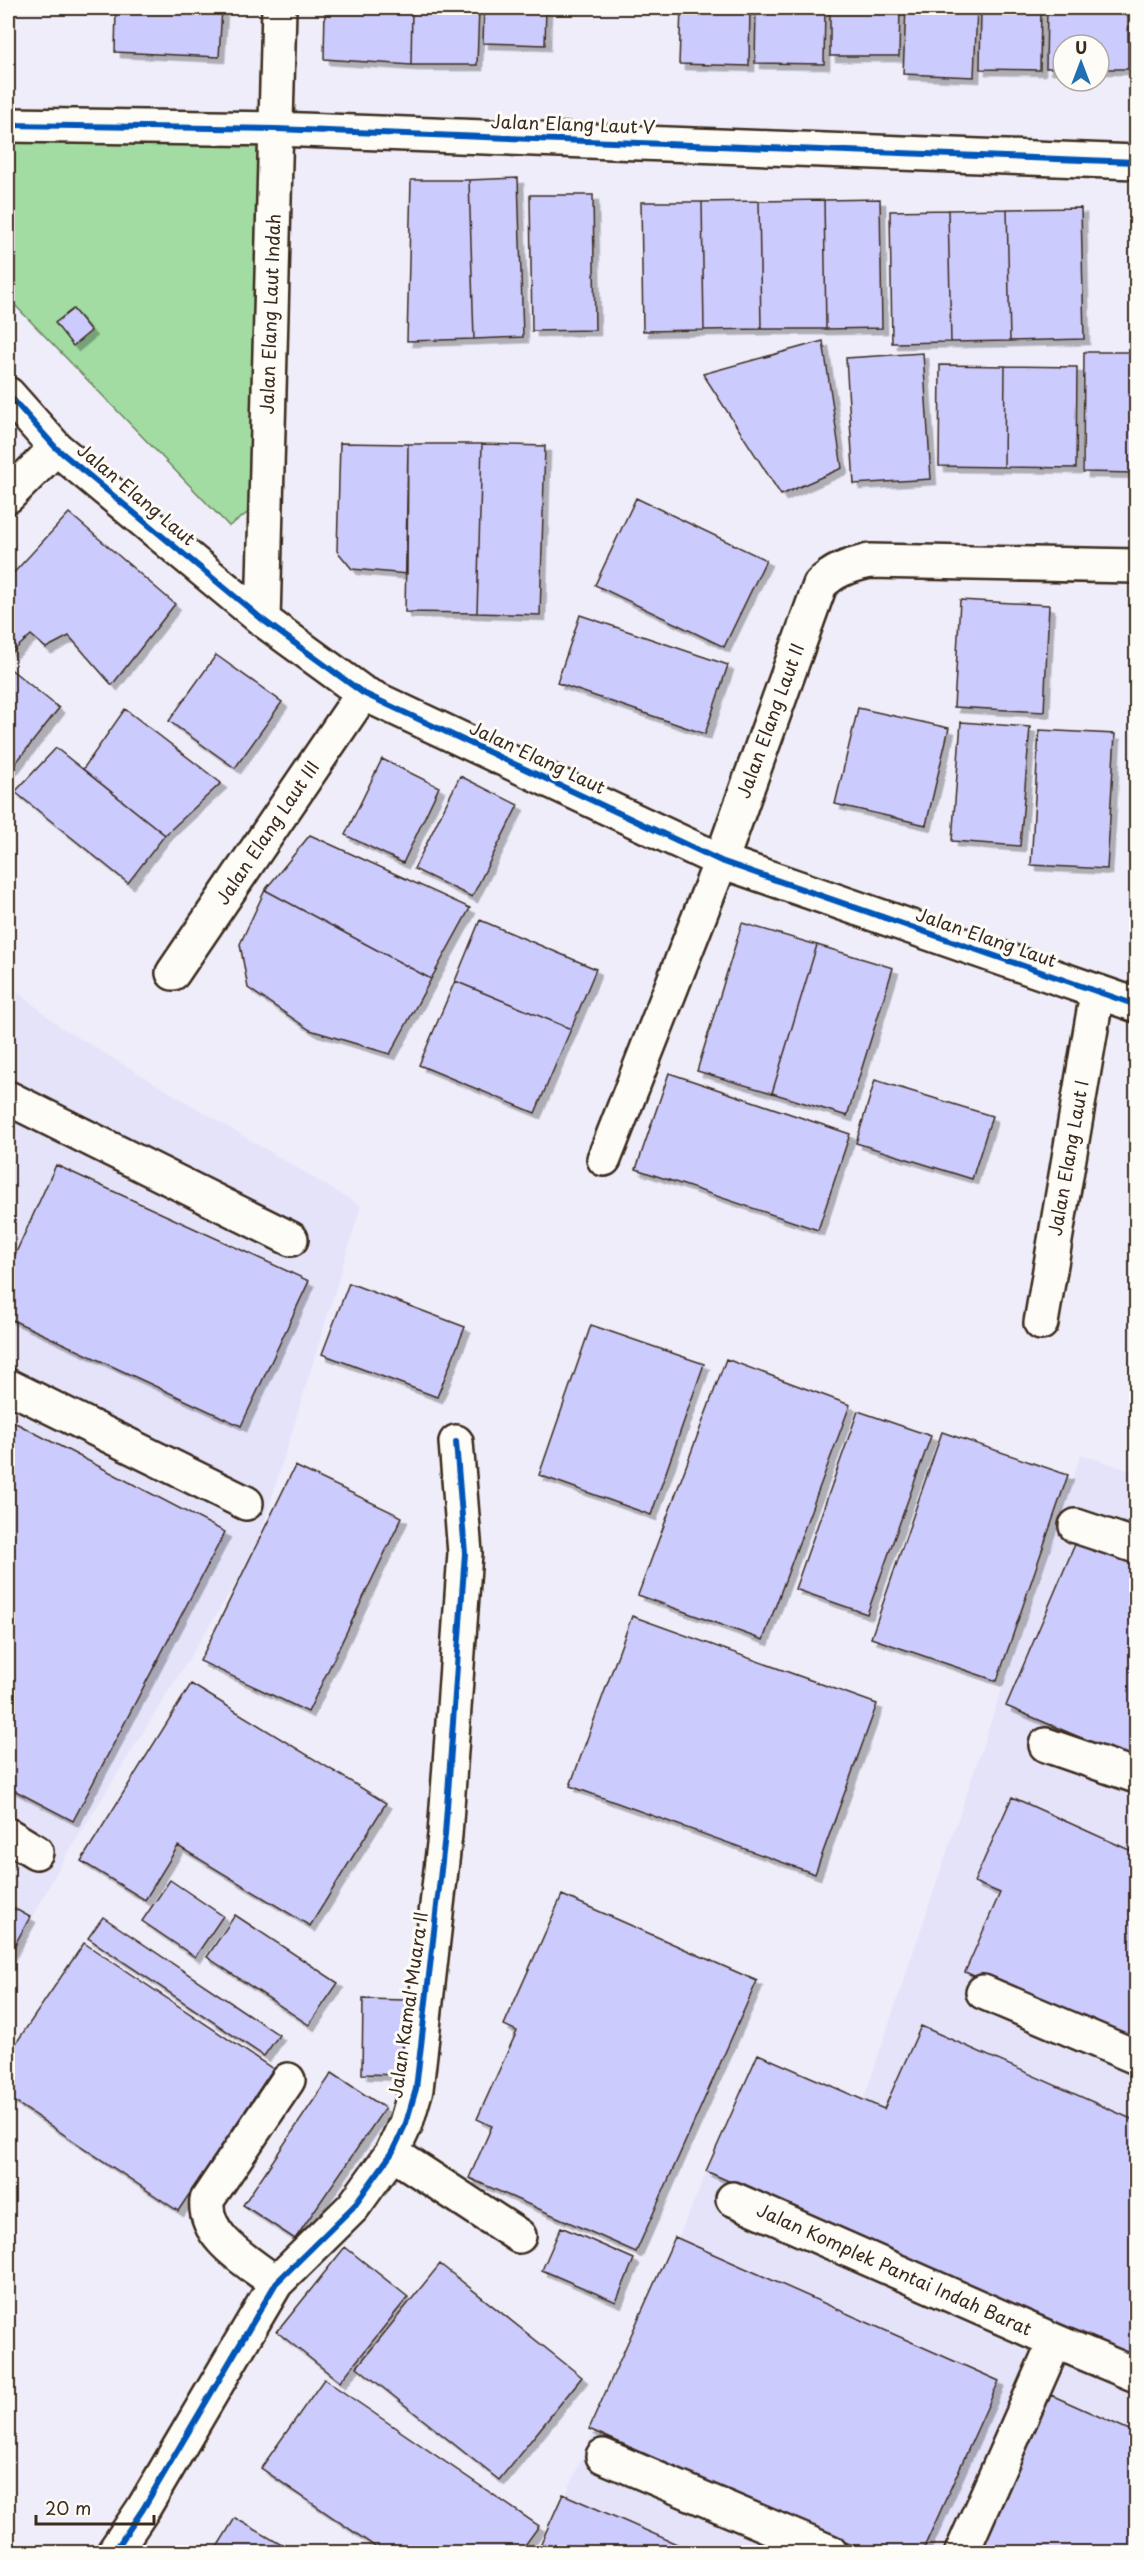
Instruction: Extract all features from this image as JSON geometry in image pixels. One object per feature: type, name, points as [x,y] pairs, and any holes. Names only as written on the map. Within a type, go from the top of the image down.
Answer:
[{"type":"street","name":"Jalan Elang Laut Indah","points":[[263,620],[279,8]]},
{"type":"street","name":"Jalan Elang Laut V","points":[[8,125],[276,129],[1137,162]]},
{"type":"street","name":"Jalan Elang Laut","points":[[8,394],[56,448],[263,620],[363,693],[721,861],[1137,1005]]},
{"type":"street","points":[[8,496],[56,448]]},
{"type":"street","name":"Jalan Elang Laut II","points":[[604,1159],[721,861],[820,585],[842,568],[869,561],[1137,566]]},
{"type":"street","name":"Jalan Elang Laut III","points":[[172,973],[363,693]]},
{"type":"street","name":"Jalan Elang Laut I","points":[[1041,1323],[1097,993]]},
{"type":"street","points":[[8,1098],[291,1239]]},
{"type":"street","points":[[8,1386],[246,1503]]},
{"type":"street","name":"Jalan Kamal Muara II","points":[[114,2553],[276,2283],[353,2207],[392,2153],[406,2123],[416,2089],[445,1835],[465,1553],[456,1442]]},
{"type":"street","points":[[1076,1526],[1137,1546]]},
{"type":"street","points":[[1046,1745],[1137,1776]]},
{"type":"street","points":[[8,1835],[36,1852]]},
{"type":"street","points":[[983,1992],[1137,2057]]},
{"type":"street","points":[[276,2283],[222,2241],[208,2222],[206,2211],[207,2200],[288,2080]]},
{"type":"street","points":[[392,2153],[519,2236]]},
{"type":"street","name":"Jalan Komplek Pantai Indah Barat","points":[[733,2199],[1137,2375]]},
{"type":"street","name":"Jalan Komplek Pantai Indah Barat","points":[[962,2553],[1055,2341]]},
{"type":"street","points":[[603,2456],[830,2553]]},
{"type":"shaded area","points":[[8,984],[62,1028],[361,1206],[255,1552],[57,1871],[8,1964]]},
{"type":"shaded area","points":[[1081,1454],[1136,1473],[1136,2552],[541,2552],[752,2069],[855,2125]]},
{"type":"green space","points":[[8,130],[269,146],[260,504],[229,526],[8,298]]},
{"type":"building","points":[[116,8],[222,8],[219,57],[115,52]]},
{"type":"building","points":[[325,8],[412,8],[411,65],[324,59]]},
{"type":"building","points":[[412,8],[479,8],[477,65],[411,65]]},
{"type":"building","points":[[484,8],[546,8],[545,45],[483,43]]},
{"type":"building","points":[[681,8],[750,8],[749,66],[679,64]]},
{"type":"building","points":[[756,8],[825,8],[824,64],[755,63]]},
{"type":"building","points":[[830,8],[900,8],[899,56],[830,56]]},
{"type":"building","points":[[906,8],[977,8],[974,77],[903,74]]},
{"type":"building","points":[[981,8],[1041,8],[1040,70],[980,69]]},
{"type":"building","points":[[1047,8],[1128,8],[1128,69],[1111,69],[1111,33],[1051,33],[1051,68],[1046,68]]},
{"type":"building","points":[[518,178],[523,337],[474,339],[469,180]]},
{"type":"building","points":[[411,180],[469,180],[474,339],[407,341]]},
{"type":"building","points":[[530,195],[593,195],[595,330],[532,331]]},
{"type":"building","points":[[880,199],[882,328],[826,329],[824,200]]},
{"type":"building","points":[[824,200],[826,329],[761,329],[759,201]]},
{"type":"building","points":[[759,201],[761,329],[704,330],[702,202]]},
{"type":"building","points":[[641,202],[702,202],[704,330],[643,331]]},
{"type":"building","points":[[1081,208],[1084,339],[1010,341],[1007,209]]},
{"type":"building","points":[[1007,209],[1010,341],[951,342],[948,210]]},
{"type":"building","points":[[948,210],[951,342],[892,343],[890,211]]},
{"type":"building","points":[[73,309],[91,331],[73,346],[55,323]]},
{"type":"building","points":[[823,341],[842,468],[781,495],[703,374]]},
{"type":"building","points":[[1084,352],[1136,352],[1136,473],[1083,472]]},
{"type":"building","points":[[923,353],[931,479],[854,484],[846,358]]},
{"type":"building","points":[[940,365],[1005,366],[1004,467],[939,466]]},
{"type":"building","points":[[1005,366],[1077,367],[1076,468],[1004,467]]},
{"type":"building","points":[[340,443],[408,444],[407,574],[352,569],[337,551]]},
{"type":"building","points":[[408,444],[482,444],[477,613],[405,612]]},
{"type":"building","points":[[482,444],[545,446],[540,615],[477,613]]},
{"type":"building","points":[[636,498],[766,560],[724,647],[595,585]]},
{"type":"building","points":[[69,513],[175,604],[112,685],[69,636],[46,648],[31,635],[11,653],[8,649],[8,579]]},
{"type":"building","points":[[960,600],[1049,605],[1044,712],[954,707]]},
{"type":"building","points":[[580,615],[728,665],[705,734],[557,683]]},
{"type":"building","points":[[216,655],[282,702],[235,768],[169,721]]},
{"type":"building","points":[[8,667],[59,708],[8,773]]},
{"type":"building","points":[[858,708],[949,728],[926,825],[835,804]]},
{"type":"building","points":[[125,709],[221,783],[165,835],[83,769]]},
{"type":"building","points":[[961,722],[1030,727],[1020,846],[952,841]]},
{"type":"building","points":[[1039,730],[1115,734],[1107,869],[1031,865]]},
{"type":"building","points":[[56,748],[165,835],[128,883],[15,792]]},
{"type":"building","points":[[382,759],[439,787],[403,863],[345,835]]},
{"type":"building","points":[[460,776],[518,805],[472,897],[414,869]]},
{"type":"building","points":[[310,835],[470,908],[431,979],[265,890]]},
{"type":"building","points":[[265,890],[431,979],[390,1054],[310,1030],[248,988],[240,944]]},
{"type":"building","points":[[480,920],[596,969],[571,1029],[455,981]]},
{"type":"building","points":[[742,923],[817,945],[772,1093],[697,1071]]},
{"type":"building","points":[[817,945],[893,968],[847,1116],[772,1093]]},
{"type":"building","points":[[455,981],[571,1029],[535,1113],[419,1065]]},
{"type":"building","points":[[669,1073],[850,1134],[818,1230],[636,1169]]},
{"type":"building","points":[[875,1080],[992,1116],[972,1179],[856,1143]]},
{"type":"building","points":[[56,1165],[309,1281],[241,1426],[8,1318],[8,1270]]},
{"type":"building","points":[[349,1283],[465,1327],[437,1397],[322,1354]]},
{"type":"building","points":[[591,1325],[704,1364],[651,1515],[539,1475]]},
{"type":"building","points":[[726,1359],[850,1405],[763,1640],[638,1595]]},
{"type":"building","points":[[858,1411],[931,1436],[867,1614],[795,1589]]},
{"type":"building","points":[[8,1419],[225,1532],[73,1821],[8,1787]]},
{"type":"building","points":[[942,1432],[1068,1475],[997,1681],[871,1638]]},
{"type":"building","points":[[295,1466],[402,1517],[308,1712],[200,1661]]},
{"type":"building","points":[[1079,1535],[1136,1560],[1136,1761],[1006,1706]]},
{"type":"building","points":[[632,1616],[877,1704],[815,1874],[570,1786]]},
{"type":"building","points":[[191,1684],[386,1803],[310,1926],[178,1846],[145,1900],[81,1861]]},
{"type":"building","points":[[1012,1797],[1136,1853],[1136,2048],[965,1972],[1000,1893],[974,1882]]},
{"type":"building","points":[[170,1880],[223,1916],[195,1957],[142,1921]]},
{"type":"building","points":[[562,1895],[757,1981],[636,2252],[469,2178],[492,2126],[477,2119],[517,2031],[504,2025]]},
{"type":"building","points":[[8,1905],[30,1917],[8,1957]]},
{"type":"building","points":[[235,1915],[338,1983],[309,2025],[207,1957]]},
{"type":"building","points":[[103,1917],[279,2035],[264,2056],[88,1938]]},
{"type":"building","points":[[84,1943],[273,2069],[178,2211],[8,2097],[8,2055]]},
{"type":"building","points":[[363,1999],[406,2000],[405,2075],[362,2074]]},
{"type":"building","points":[[921,2026],[1136,2121],[1136,2362],[706,2171],[758,2054],[884,2109]]},
{"type":"building","points":[[332,2073],[385,2108],[295,2239],[243,2205]]},
{"type":"building","points":[[561,2227],[634,2259],[616,2302],[542,2270]]},
{"type":"building","points":[[675,2237],[999,2381],[922,2552],[868,2552],[589,2429]]},
{"type":"building","points":[[345,2247],[408,2297],[340,2382],[277,2332]]},
{"type":"building","points":[[440,2264],[582,2377],[499,2480],[357,2367]]},
{"type":"building","points":[[324,2379],[539,2526],[520,2552],[383,2552],[261,2468]]},
{"type":"building","points":[[1051,2395],[1136,2433],[1136,2552],[981,2552]]},
{"type":"building","points":[[563,2494],[695,2552],[537,2552]]},
{"type":"building","points":[[235,2518],[294,2552],[214,2552]]},
{"type":"cycle path","points":[[8,125],[276,129],[1136,162]]},
{"type":"cycle path","points":[[8,394],[56,448],[263,620],[363,693],[721,861],[1136,1005]]},
{"type":"cycle path","points":[[114,2552],[143,2509],[276,2283],[353,2207],[392,2153],[406,2123],[416,2089],[445,1835],[465,1553],[456,1442]]}]
